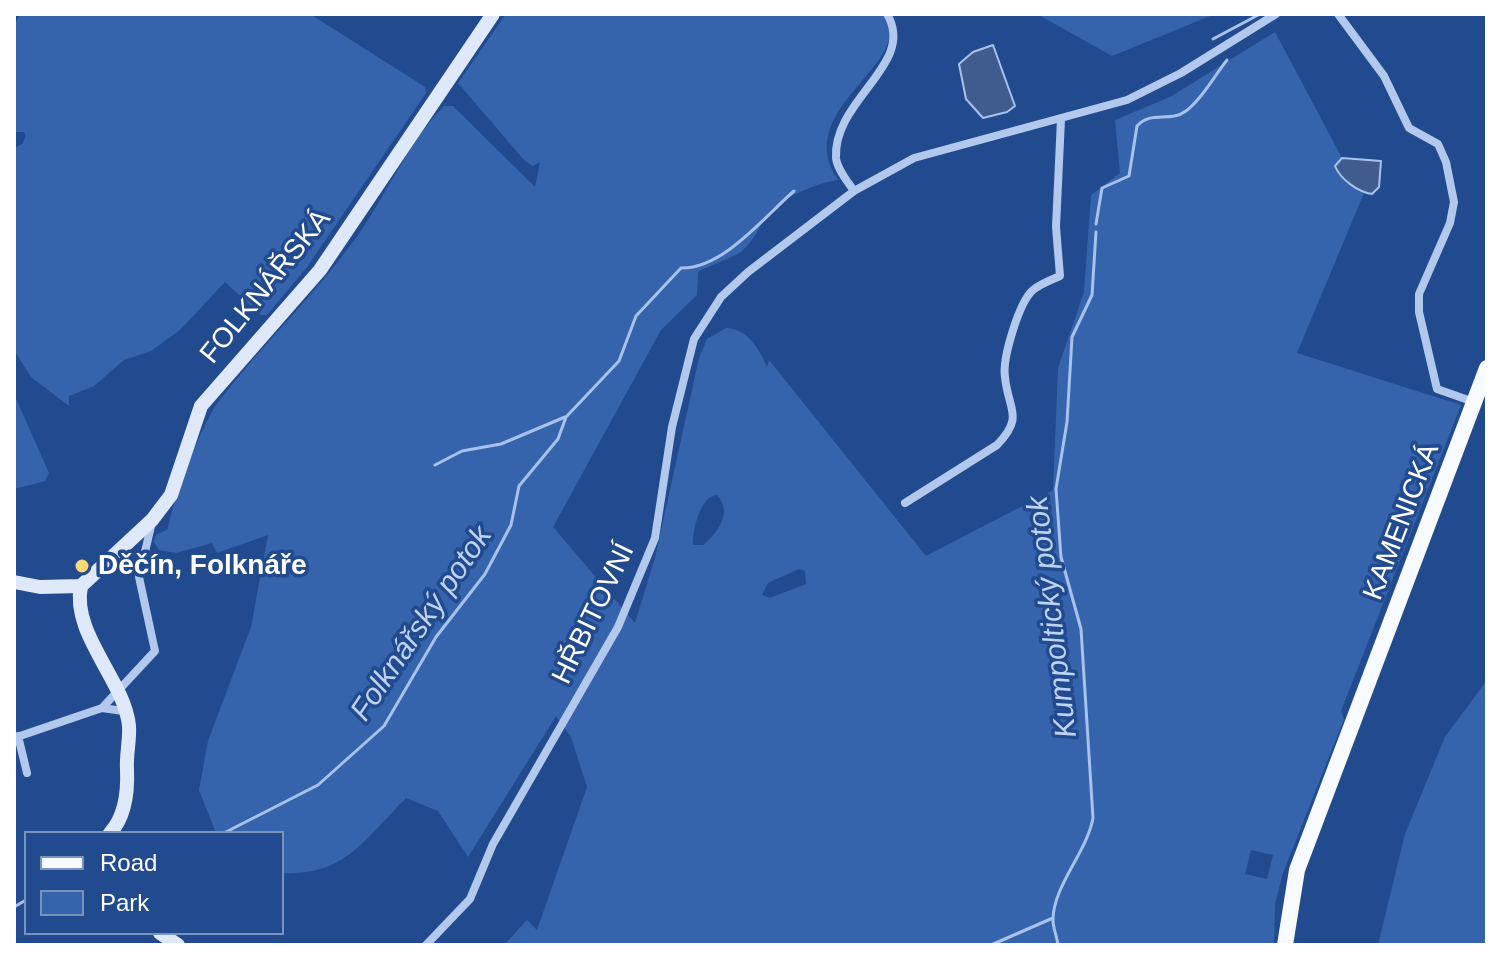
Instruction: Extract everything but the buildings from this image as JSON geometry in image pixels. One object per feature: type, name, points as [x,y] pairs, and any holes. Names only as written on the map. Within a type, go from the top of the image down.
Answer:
[{"type":"main road","name":"KAMENICKÁ","points":[[1285,945],[1297,870],[1487,368]]},
{"type":"street","points":[[854,191],[836,161],[839,133],[848,113],[895,48],[895,27],[887,14]]},
{"type":"street","name":"HŘBITOVNÍ","points":[[426,945],[470,899],[493,844],[618,627],[655,538],[672,427],[694,339],[721,297],[748,272],[854,191],[914,158],[1061,119],[1140,93],[1181,73],[1276,14]]},
{"type":"street","points":[[1338,14],[1384,76],[1409,128],[1438,144],[1446,162],[1454,202],[1450,223],[1419,294],[1419,312],[1437,389],[1475,402]]},
{"type":"street","name":"FOLKNÁŘSKÁ","points":[[81,586],[152,520],[171,495],[201,406],[320,270],[488,15]]},
{"type":"street","points":[[905,503],[997,445],[1010,432],[1015,418],[1005,377],[1005,362],[1018,319],[1034,288],[1060,276],[1056,227],[1061,119]]},
{"type":"street","points":[[27,773],[16,737],[102,708],[155,651],[139,577],[152,520]]},
{"type":"street","points":[[14,582],[40,587],[81,586],[81,608],[93,645],[118,692],[129,725],[128,795],[111,831]]},
{"type":"street","points":[[102,708],[123,711]]},
{"type":"green space","points":[[20,14],[310,14],[425,87],[426,93],[307,267],[267,315],[261,315],[225,282],[180,330],[151,351],[124,360],[94,386],[69,396],[69,406],[31,377],[14,350],[14,148],[22,144],[26,136],[24,132],[14,132],[14,26]]},
{"type":"green space","points":[[506,14],[881,14],[889,31],[885,49],[841,108],[830,130],[827,154],[838,180],[789,197],[772,209],[742,251],[698,272],[697,295],[661,330],[553,527],[635,623],[655,558],[699,358],[707,339],[726,328],[747,336],[767,367],[769,360],[926,556],[1053,490],[1058,368],[1084,292],[1091,195],[1120,173],[1115,120],[1170,97],[1275,32],[1342,158],[1335,166],[1338,174],[1364,193],[1297,353],[1461,405],[1341,711],[1344,719],[1283,873],[1275,904],[1274,945],[504,945],[527,920],[537,930],[587,787],[571,737],[556,716],[468,857],[438,811],[406,798],[352,852],[322,869],[303,873],[284,873],[284,831],[215,831],[199,790],[208,741],[251,627],[268,535],[217,553],[212,543],[176,553],[159,550],[154,542],[156,535],[168,529],[175,501],[204,426],[219,401],[356,238],[419,136],[444,106],[453,106],[535,187],[540,162],[533,166],[524,160],[458,83]],"holes":[[[717,495],[722,502],[724,515],[714,535],[703,545],[693,545],[696,524],[706,501]],[[799,569],[805,571],[806,584],[770,598],[762,595],[768,583]],[[1251,850],[1273,855],[1267,879],[1245,874]]]},
{"type":"green space","points":[[1037,14],[1215,14],[1112,56]]},
{"type":"green space","points":[[14,394],[49,473],[45,481],[14,489]]},
{"type":"green space","points":[[1487,680],[1487,945],[1378,945],[1405,834],[1445,737]]},
{"type":"shaded area","points":[[993,45],[1015,106],[1007,112],[983,118],[966,99],[959,64],[973,52]]},
{"type":"shaded area","points":[[1342,158],[1381,161],[1379,187],[1372,194],[1350,184],[1335,166]]},
{"type":"waterway","name":"Folknářský potok","points":[[1213,39],[1260,14]]},
{"type":"waterway","name":"Kumpoltický potok","points":[[1096,224],[1102,188],[1129,176],[1137,126],[1154,117],[1174,116],[1186,111],[1203,94],[1227,60]]},
{"type":"waterway","name":"Folknářský potok","points":[[228,831],[318,785],[384,726],[436,637],[485,574],[511,525],[519,486],[558,439],[566,417],[619,361],[636,316],[681,268],[697,266],[727,251],[794,191]]},
{"type":"waterway","name":"Kumpoltický potok","points":[[1058,945],[1053,923],[1054,907],[1090,831],[1093,818],[1081,629],[1061,557],[1056,489],[1067,422],[1072,337],[1092,295],[1096,232]]},
{"type":"waterway","points":[[435,465],[462,451],[501,444],[565,417]]},
{"type":"waterway","name":"Folknářský potok","points":[[14,907],[24,901]]},
{"type":"waterway","points":[[991,945],[1053,918]]},
{"type":"place","name":"Děčín, Folknáře","points":[[82,566]]}]
